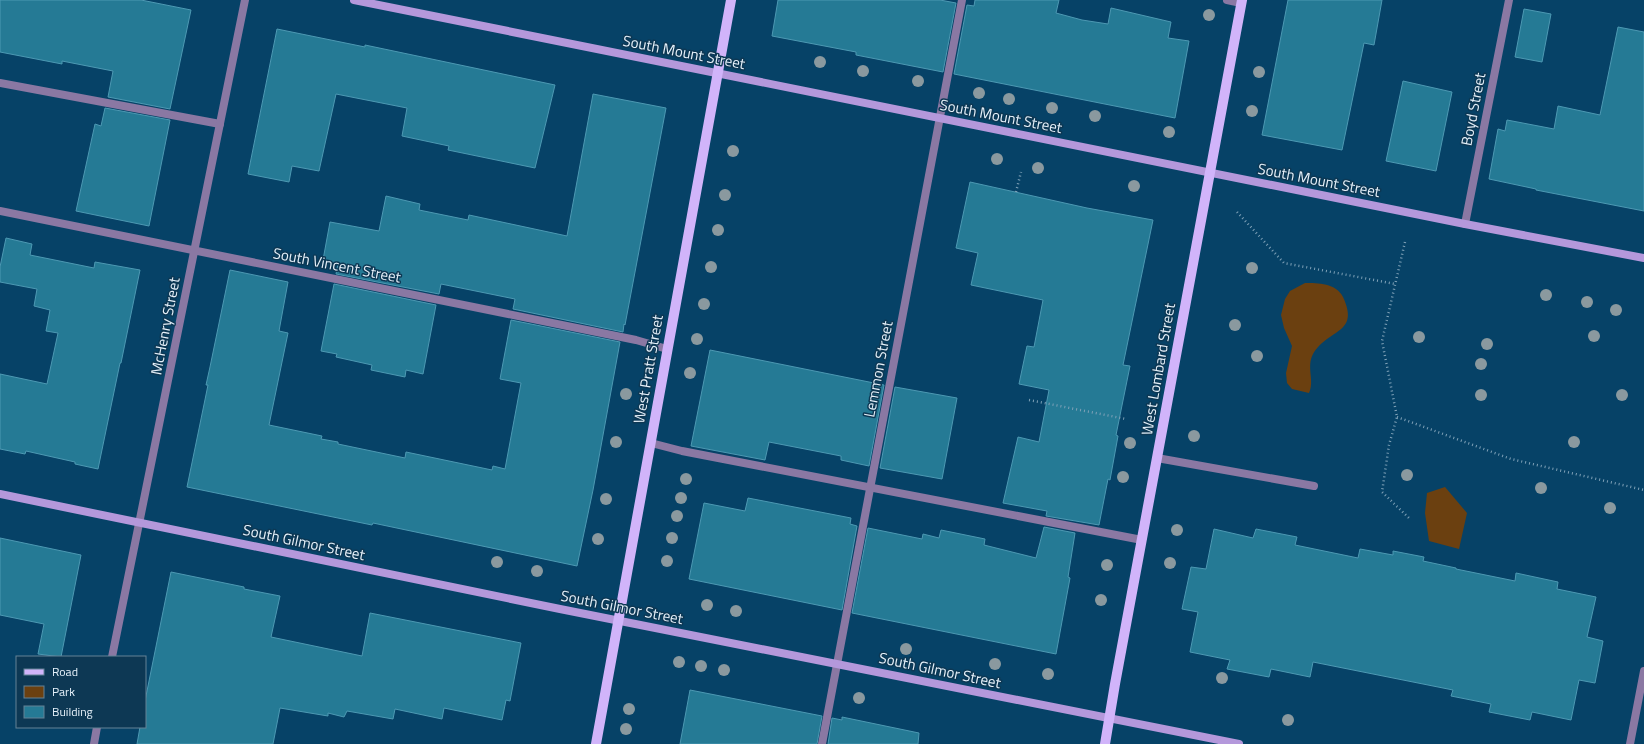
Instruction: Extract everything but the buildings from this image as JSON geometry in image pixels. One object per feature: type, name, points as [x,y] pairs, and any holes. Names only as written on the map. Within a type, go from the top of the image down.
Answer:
[{"type":"main road","name":"West Pratt Street","points":[[596,744],[730,0]]},
{"type":"main road","name":"West Lombard Street","points":[[1105,744],[1242,2]]},
{"type":"street","name":"McHenry Street","points":[[112,656],[245,0]]},
{"type":"street","name":"South Mount Street","points":[[354,0],[1210,173],[1644,258]]},
{"type":"street","name":"Lemmon Street","points":[[822,744],[836,663],[962,0]]},
{"type":"street","points":[[1227,0],[1242,2]]},
{"type":"street","name":"Boyd Street","points":[[1465,224],[1509,0]]},
{"type":"street","points":[[0,83],[220,124]]},
{"type":"street","name":"South Vincent Street","points":[[0,211],[636,340],[667,348]]},
{"type":"street","points":[[650,443],[1142,540]]},
{"type":"street","points":[[1157,458],[1314,486]]},
{"type":"street","name":"South Gilmor Street","points":[[0,494],[618,620],[1072,711],[1110,717],[1239,744]]},
{"type":"street","points":[[1630,744],[1644,671]]},
{"type":"street","points":[[94,744],[98,728]]},
{"type":"path","points":[[1016,192],[1021,172]]},
{"type":"path","points":[[1237,212],[1284,263],[1395,284]]},
{"type":"path","points":[[1405,242],[1382,342],[1397,417],[1389,445],[1382,492],[1410,519]]},
{"type":"path","points":[[1029,400],[1126,419]]},
{"type":"path","points":[[1397,417],[1510,459],[1644,490]]},
{"type":"green space","points":[[1305,283],[1331,286],[1340,292],[1347,309],[1348,318],[1340,330],[1327,339],[1313,354],[1310,364],[1311,388],[1309,393],[1292,389],[1287,383],[1286,373],[1292,346],[1284,328],[1281,315],[1285,299],[1290,291]]},
{"type":"green space","points":[[1445,487],[1467,513],[1459,549],[1429,541],[1425,513],[1427,493]]}]
